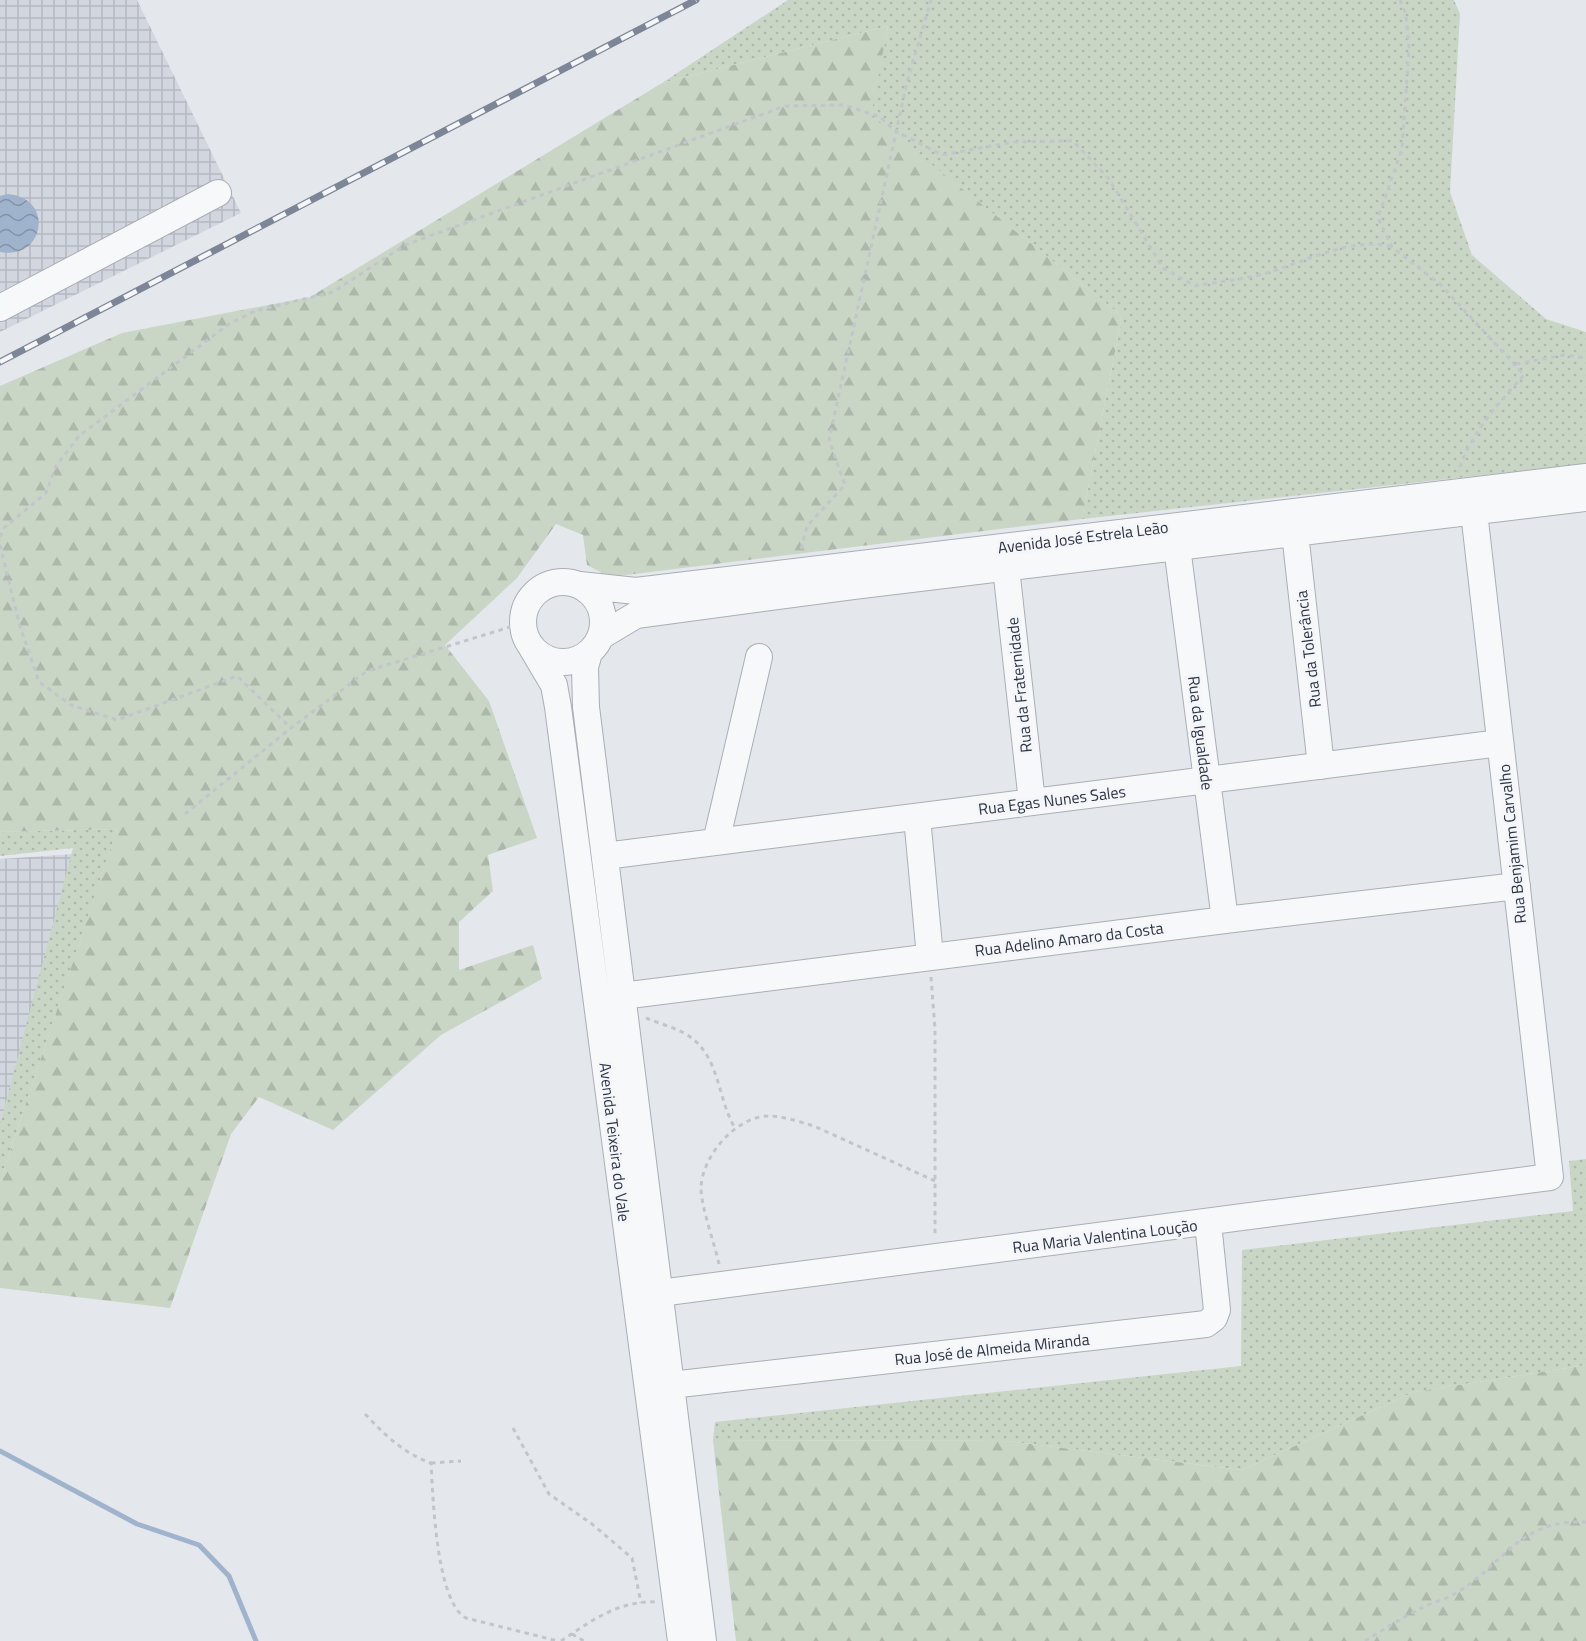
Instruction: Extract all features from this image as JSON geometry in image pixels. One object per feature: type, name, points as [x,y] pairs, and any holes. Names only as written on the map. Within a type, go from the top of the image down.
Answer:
[{"type":"street","points":[[0,308],[218,193]]},
{"type":"street","name":"Avenida José Estrela Leão","points":[[580,585],[636,591],[1586,477]]},
{"type":"street","name":"Avenida José Estrela Leão","points":[[595,644],[636,615],[1586,498]]},
{"type":"street","name":"Rua Benjamim Carvalho","points":[[1474,512],[1550,1177]]},
{"type":"street","name":"Rua da Tolerância","points":[[1295,533],[1321,766]]},
{"type":"street","name":"Rua da Igualdade","points":[[1177,547],[1225,920]]},
{"type":"street","name":"Rua da Fraternidade","points":[[1006,568],[1032,802]]},
{"type":"street","points":[[523,623],[525,610],[531,597],[541,588],[554,583],[567,582],[580,585]]},
{"type":"street","name":"Avenida Teixeira do Vale","points":[[580,585],[598,601],[602,612],[595,644],[585,667],[586,707],[704,1641]]},
{"type":"street","name":"Avenida Teixeira do Vale","points":[[523,623],[525,636],[554,685],[558,707],[681,1641]]},
{"type":"street","points":[[532,648],[554,661],[578,659],[595,644]]},
{"type":"street","points":[[716,842],[759,657]]},
{"type":"street","name":"Rua Egas Nunes Sales","points":[[605,856],[1500,743]]},
{"type":"street","points":[[917,817],[930,957]]},
{"type":"street","name":"Rua Adelino Amaro da Costa","points":[[623,1002],[930,957],[1516,886]]},
{"type":"street","name":"Rua Maria Valentina Loução","points":[[660,1293],[1550,1177]]},
{"type":"street","name":"Rua José de Almeida Miranda","points":[[671,1385],[1206,1324],[1214,1318],[1217,1310],[1208,1223]]},
{"type":"path","points":[[795,571],[807,526],[845,485],[829,440],[907,82],[931,0]]},
{"type":"path","points":[[1392,247],[1378,218],[1402,149],[1409,48],[1406,15],[1400,0]]},
{"type":"path","points":[[0,537],[4,528],[46,493],[56,466],[79,436],[229,324],[255,311],[333,292],[405,245],[785,106],[844,105],[880,117],[896,131],[942,155],[1013,142],[1073,141],[1109,179],[1163,268],[1196,286],[1258,275],[1353,246],[1379,243],[1392,247],[1441,285],[1524,375],[1488,415],[1466,450],[1451,493]]},
{"type":"path","points":[[1516,364],[1564,355],[1586,358]]},
{"type":"path","points":[[0,545],[19,623],[39,682],[71,705],[117,720],[237,676],[291,728]]},
{"type":"path","points":[[185,814],[291,728],[367,671],[523,623]]},
{"type":"path","points":[[930,957],[935,1029],[936,1257]]},
{"type":"path","points":[[623,1002],[692,1038],[713,1067],[728,1115],[735,1128]]},
{"type":"path","points":[[724,1285],[701,1188],[711,1157],[723,1138],[735,1128],[767,1116],[814,1126],[934,1181]]},
{"type":"path","points":[[365,1414],[396,1445],[414,1457],[431,1463],[461,1461]]},
{"type":"path","points":[[513,1428],[549,1494],[592,1524],[632,1558],[641,1603]]},
{"type":"path","points":[[431,1463],[440,1557],[451,1605],[457,1613],[466,1618],[559,1641],[608,1611],[641,1603],[676,1603]]},
{"type":"path","points":[[1365,1641],[1403,1618],[1454,1594],[1510,1548],[1539,1529],[1563,1521],[1586,1522]]},
{"type":"path","points":[[572,1634],[585,1641]]},
{"type":"shaded area","points":[[0,0],[137,0],[241,213],[0,332]]},
{"type":"shaded area","points":[[74,854],[0,1126],[0,859]]},
{"type":"green space","points":[[788,0],[1454,0],[1460,14],[1450,192],[1472,255],[1546,319],[1586,332],[1586,464],[1082,519],[1122,316],[870,116],[888,26],[662,83]]},
{"type":"green space","points":[[888,26],[871,116],[1122,316],[1082,519],[610,577],[587,565],[583,535],[556,524],[517,578],[445,645],[489,701],[537,838],[488,855],[493,891],[459,922],[459,970],[533,945],[542,979],[441,1035],[333,1130],[259,1097],[231,1134],[170,1308],[0,1288],[0,1182],[117,829],[0,832],[0,386],[122,333],[310,297],[662,83]]},
{"type":"green space","points":[[117,829],[0,1182],[0,1124],[73,848],[0,856],[0,832]]},
{"type":"green space","points":[[1586,1159],[1586,1365],[1414,1392],[1242,1470],[1006,1441],[713,1440],[715,1422],[1241,1366],[1242,1250],[1573,1211],[1569,1161]]},
{"type":"green space","points":[[1586,1365],[1586,1641],[736,1641],[713,1440],[1006,1441],[1242,1470],[1414,1392]]},
{"type":"water","points":[[7,194],[22,198],[32,206],[38,216],[35,238],[27,247],[15,252],[0,252],[0,196]]},
{"type":"waterway","points":[[0,1451],[137,1524],[199,1545],[229,1576],[256,1641]]},
{"type":"railway","points":[[0,362],[696,0]]}]
